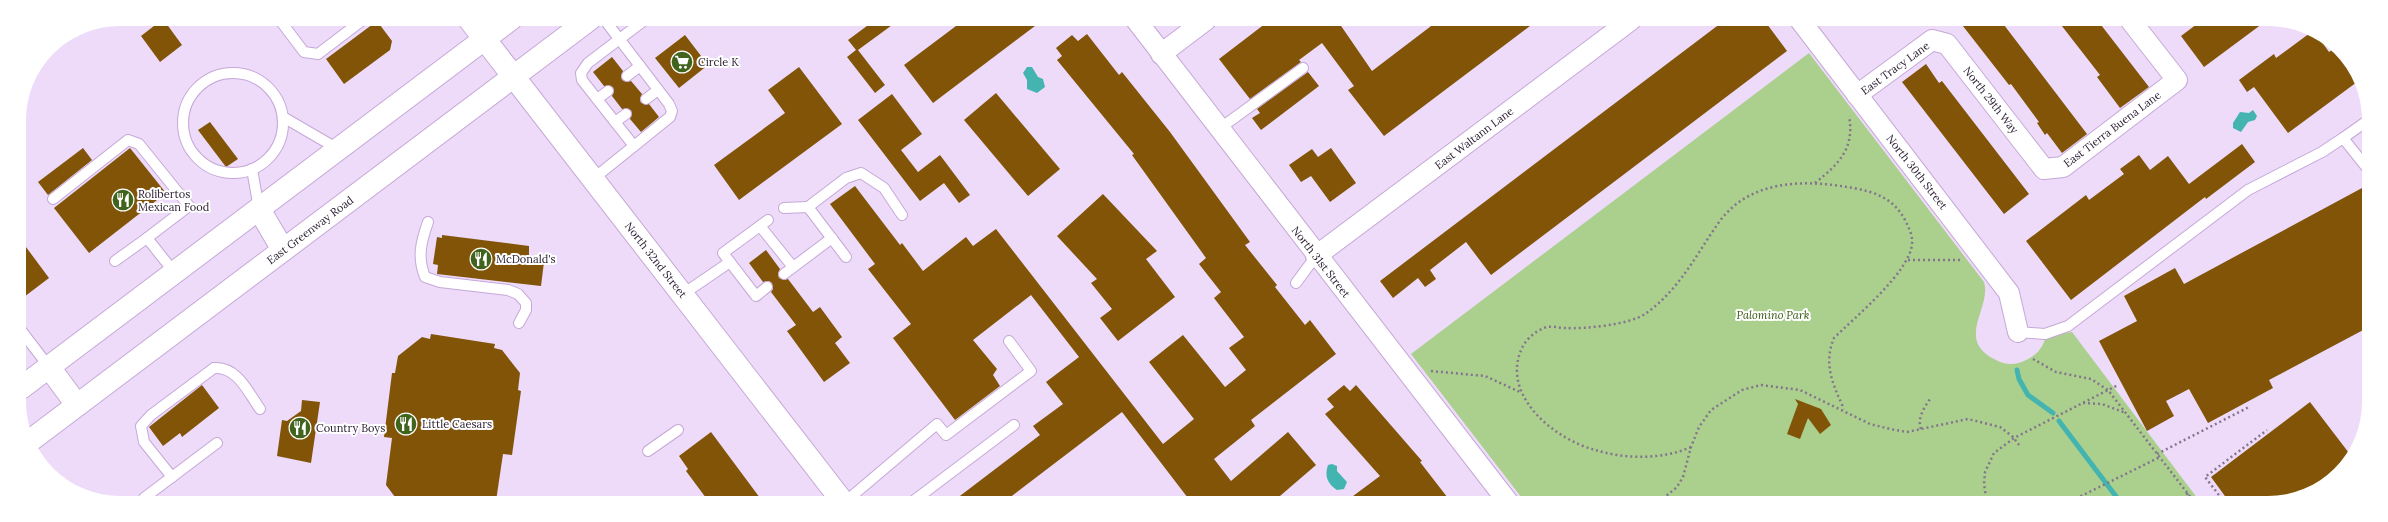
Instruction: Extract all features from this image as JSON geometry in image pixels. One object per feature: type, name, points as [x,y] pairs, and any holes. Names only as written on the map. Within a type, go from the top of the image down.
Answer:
[{"type":"main road","name":"North 32nd Street","points":[[475,26],[839,496]]},
{"type":"main road","points":[[26,384],[502,26]]},
{"type":"main road","name":"East Greenway Road","points":[[33,438],[581,26]]},
{"type":"main road","points":[[259,209],[283,250]]},
{"type":"main road","points":[[49,367],[77,405]]},
{"type":"street","name":"North 31st Street","points":[[1140,26],[1316,256],[1503,496]]},
{"type":"street","points":[[1161,54],[1198,26]]},
{"type":"street","name":"East Waltann Lane","points":[[1316,256],[1623,26]]},
{"type":"street","name":"North 30th Street","points":[[1805,26],[2009,293],[2018,332]]},
{"type":"street","name":"East Tierra Buena Lane","points":[[2044,169],[2063,167],[2177,80],[2135,26]]},
{"type":"street","name":"East Tracy Lane","points":[[1857,95],[1932,40]]},
{"type":"street","name":"North 29th Way","points":[[1932,40],[1947,44],[2044,169]]},
{"type":"lane","points":[[284,26],[304,52],[318,54],[355,26]]},
{"type":"lane","points":[[593,179],[670,117],[670,104],[609,26]]},
{"type":"lane","points":[[634,146],[582,80],[581,73],[588,63],[638,26]]},
{"type":"lane","points":[[627,76],[640,66]]},
{"type":"lane","points":[[1219,129],[1303,68]]},
{"type":"lane","points":[[238,72],[254,77],[269,86],[278,100],[283,117],[283,133],[276,148],[266,160],[252,169],[230,174],[221,173],[206,165],[186,140],[183,124],[185,108],[193,92],[205,81],[221,74],[238,72]]},
{"type":"lane","points":[[646,99],[658,90]]},
{"type":"lane","points":[[597,99],[608,91]]},
{"type":"lane","points":[[615,122],[626,114]]},
{"type":"lane","points":[[283,117],[338,149]]},
{"type":"lane","points":[[2018,332],[2045,334],[2068,326],[2248,190],[2322,152],[2362,125]]},
{"type":"lane","points":[[2343,138],[2362,162]]},
{"type":"lane","points":[[53,199],[128,140],[139,144],[189,206],[116,261]]},
{"type":"lane","points":[[252,169],[259,209]]},
{"type":"lane","points":[[784,208],[808,207],[846,178],[861,173],[884,188],[902,215]]},
{"type":"lane","points":[[808,207],[846,256]]},
{"type":"lane","points":[[428,222],[421,241],[419,262],[425,277],[440,282],[508,290],[518,294],[526,302],[526,310],[519,323]]},
{"type":"lane","points":[[767,287],[756,296],[723,253],[764,223],[794,267]]},
{"type":"lane","points":[[147,238],[174,272]]},
{"type":"lane","points":[[784,274],[832,238]]},
{"type":"lane","points":[[1296,283],[1316,256]]},
{"type":"lane","points":[[683,294],[730,262]]},
{"type":"lane","points":[[26,337],[49,367]]},
{"type":"lane","points":[[851,496],[938,424],[946,435],[1031,371],[1010,341]]},
{"type":"lane","points":[[172,477],[144,442],[141,426],[151,414],[214,368],[225,367],[234,373],[260,409]]},
{"type":"lane","points":[[920,496],[1014,425]]},
{"type":"lane","points":[[648,451],[678,430]]},
{"type":"lane","points":[[147,496],[217,443]]},
{"type":"path","points":[[1815,183],[1834,168],[1847,150],[1851,134],[1849,114]]},
{"type":"path","points":[[1691,446],[1661,456],[1615,455],[1593,450],[1574,442],[1553,428],[1530,408],[1521,392],[1518,366],[1522,348],[1531,336],[1544,328],[1565,328],[1620,323],[1644,314],[1684,277],[1716,226],[1736,204],[1754,193],[1773,186],[1815,183],[1858,189],[1879,194],[1891,202],[1900,211],[1911,232],[1912,244],[1908,260],[1895,277],[1834,338],[1828,351],[1829,370],[1844,409]]},
{"type":"path","points":[[1908,260],[1964,260]]},
{"type":"path","points":[[2033,359],[2056,372],[2091,379],[2108,390],[2190,496]]},
{"type":"path","points":[[1428,372],[1485,376],[1521,392]]},
{"type":"path","points":[[1666,496],[1677,487],[1684,477],[1691,446],[1699,427],[1711,410],[1742,390],[1761,385],[1800,390],[1844,409],[1870,424],[1890,430],[1907,432],[1968,419],[2000,427],[2014,438],[2019,445]]},
{"type":"path","points":[[1986,496],[1984,484],[1988,464],[1994,453],[2014,438],[2118,385]]},
{"type":"path","points":[[1921,429],[1919,423],[1922,411],[1930,399]]},
{"type":"path","points":[[2082,403],[2102,404],[2126,414]]},
{"type":"path","points":[[2157,454],[2249,407]]},
{"type":"path","points":[[2219,496],[2205,477],[2267,430]]},
{"type":"path","points":[[2081,496],[2160,457]]},
{"type":"path","points":[[2186,491],[2187,496]]},
{"type":"green space","name":"Palomino Park","points":[[1809,53],[1984,282],[1985,292],[1976,333],[1978,343],[1984,352],[2000,362],[2016,364],[2032,357],[2042,347],[2046,336],[2072,332],[2196,496],[1520,496],[1411,354]]},
{"type":"shaded area","points":[[1027,67],[1032,67],[1038,77],[1043,79],[1045,87],[1037,93],[1027,89],[1027,80],[1023,73]]},
{"type":"shaded area","points":[[2253,110],[2257,116],[2255,120],[2248,122],[2241,132],[2233,128],[2233,123],[2240,112],[2249,113]]},
{"type":"shaded area","points":[[1332,464],[1337,466],[1337,471],[1347,482],[1344,489],[1337,490],[1329,483],[1326,473],[1328,465]]},
{"type":"building","points":[[154,26],[168,26],[182,45],[160,62],[141,36]]},
{"type":"building","points":[[370,26],[381,26],[392,41],[390,50],[344,84],[326,59]]},
{"type":"building","points":[[867,26],[891,26],[858,50],[885,85],[875,93],[847,57],[856,50],[848,40]]},
{"type":"building","points":[[956,26],[1035,26],[933,103],[904,65]]},
{"type":"building","points":[[1262,26],[1341,26],[1372,71],[1431,26],[1530,26],[1384,136],[1348,90],[1354,86],[1322,43],[1299,60],[1301,62],[1250,99],[1219,59]]},
{"type":"building","points":[[1717,26],[1768,26],[1787,51],[1491,275],[1466,242],[1430,270],[1436,279],[1425,287],[1418,278],[1393,298],[1380,281]]},
{"type":"building","points":[[1963,26],[2005,26],[2087,134],[2062,153],[2047,133],[2045,135],[2037,123],[2039,122],[2011,84],[2009,85]]},
{"type":"building","points":[[2062,26],[2102,26],[2149,87],[2120,108],[2097,77],[2100,75]]},
{"type":"building","points":[[2194,26],[2259,26],[2204,67],[2181,36]]},
{"type":"building","points":[[1087,34],[1119,75],[1122,72],[1170,132],[1250,242],[1245,245],[1277,285],[1275,287],[1305,325],[1310,320],[1336,354],[1251,420],[1255,426],[1214,459],[1231,481],[1288,432],[1316,465],[1280,496],[1186,496],[1122,412],[1012,496],[960,496],[1040,435],[1033,426],[1063,404],[1046,382],[1079,357],[1031,295],[973,340],[997,369],[993,375],[1000,386],[955,420],[893,338],[911,324],[868,269],[875,264],[830,204],[855,186],[900,245],[902,243],[923,271],[966,237],[973,246],[996,229],[1163,444],[1194,419],[1149,362],[1183,335],[1225,387],[1246,370],[1229,348],[1244,337],[1214,298],[1221,292],[1199,264],[1206,258],[1132,155],[1134,154],[1057,60],[1062,56],[1056,48],[1072,35],[1078,41]]},
{"type":"building","name":"Circle K","points":[[685,35],[708,65],[679,88],[655,58]]},
{"type":"building","points":[[2307,35],[2323,44],[2329,52],[2331,51],[2339,58],[2354,84],[2288,133],[2254,87],[2247,92],[2239,80],[2274,54],[2276,58]]},
{"type":"building","points":[[612,57],[623,71],[621,76],[622,80],[627,82],[631,81],[642,94],[640,99],[641,103],[649,104],[659,117],[641,132],[630,119],[632,114],[631,110],[622,109],[612,96],[614,91],[613,87],[604,86],[593,72]]},
{"type":"building","points":[[1926,64],[1939,83],[1942,81],[2029,194],[2004,214],[1902,82]]},
{"type":"building","points":[[799,67],[842,124],[739,200],[714,165],[785,113],[768,90]]},
{"type":"building","points":[[1308,72],[1319,86],[1261,130],[1252,118],[1260,113],[1257,109]]},
{"type":"building","points":[[996,93],[1060,169],[1028,196],[964,120]]},
{"type":"building","points":[[892,94],[922,134],[901,150],[918,172],[940,155],[970,195],[959,203],[944,183],[920,201],[858,120]]},
{"type":"building","points":[[210,122],[238,159],[226,167],[198,130]]},
{"type":"building","points":[[2242,144],[2255,162],[2206,199],[2205,197],[2071,300],[2026,241],[2086,195],[2089,200],[2124,174],[2120,169],[2139,155],[2150,170],[2168,156],[2189,184]]},
{"type":"building","points":[[83,148],[92,160],[48,195],[38,182]]},
{"type":"building","points":[[130,148],[166,193],[89,253],[54,208]]},
{"type":"building","points":[[1331,148],[1356,183],[1330,202],[1311,176],[1301,182],[1289,165],[1312,149],[1318,157]]},
{"type":"building","points":[[2362,188],[2362,331],[2269,380],[2273,388],[2208,423],[2189,389],[2166,401],[2174,416],[2147,431],[2099,341],[2137,321],[2124,296],[2175,268],[2184,284]]},
{"type":"building","points":[[1103,194],[1157,251],[1146,259],[1175,297],[1118,341],[1100,318],[1112,309],[1091,283],[1097,279],[1057,236]]},
{"type":"building","name":"McDonald's","points":[[442,235],[529,246],[529,261],[544,262],[541,286],[437,274],[438,265],[433,264],[437,237],[442,238]]},
{"type":"building","points":[[26,247],[49,278],[26,295]]},
{"type":"building","points":[[766,250],[780,269],[778,274],[779,278],[784,280],[788,279],[813,312],[820,307],[842,337],[835,343],[850,363],[824,382],[787,331],[796,325],[771,292],[773,289],[772,283],[769,281],[763,282],[749,263]]},
{"type":"building","points":[[431,334],[495,344],[494,348],[502,350],[520,373],[518,390],[521,391],[512,455],[503,454],[497,496],[394,496],[386,485],[392,438],[384,437],[392,373],[395,373],[398,356],[422,337],[430,339]]},
{"type":"building","points":[[202,385],[219,408],[182,437],[180,433],[163,446],[149,427]]},
{"type":"building","points":[[1344,385],[1350,391],[1356,385],[1422,461],[1420,462],[1446,496],[1353,496],[1380,476],[1325,414],[1334,407],[1327,399]]},
{"type":"building","points":[[1795,399],[1821,409],[1831,425],[1820,434],[1808,418],[1800,439],[1787,434],[1798,404]]},
{"type":"building","name":"Country Boys","points":[[302,400],[320,402],[311,463],[277,456],[282,420],[287,421],[301,411]]},
{"type":"building","points":[[2310,402],[2348,451],[2339,464],[2325,477],[2304,489],[2286,494],[2274,496],[2225,496],[2211,477]]},
{"type":"building","points":[[711,432],[759,496],[705,496],[686,471],[688,469],[679,456]]},
{"type":"waterway","points":[[2017,370],[2019,379],[2028,395],[2053,413]]},
{"type":"waterway","points":[[2059,421],[2116,496]]},
{"type":"place","name":"Circle K","points":[[682,62]]},
{"type":"place","name":"Rolibertos Mexican Food","points":[[123,200]]},
{"type":"place","name":"McDonald's","points":[[481,259]]},
{"type":"place","name":"Little Caesars","points":[[406,424]]},
{"type":"place","name":"Country Boys","points":[[300,428]]}]
